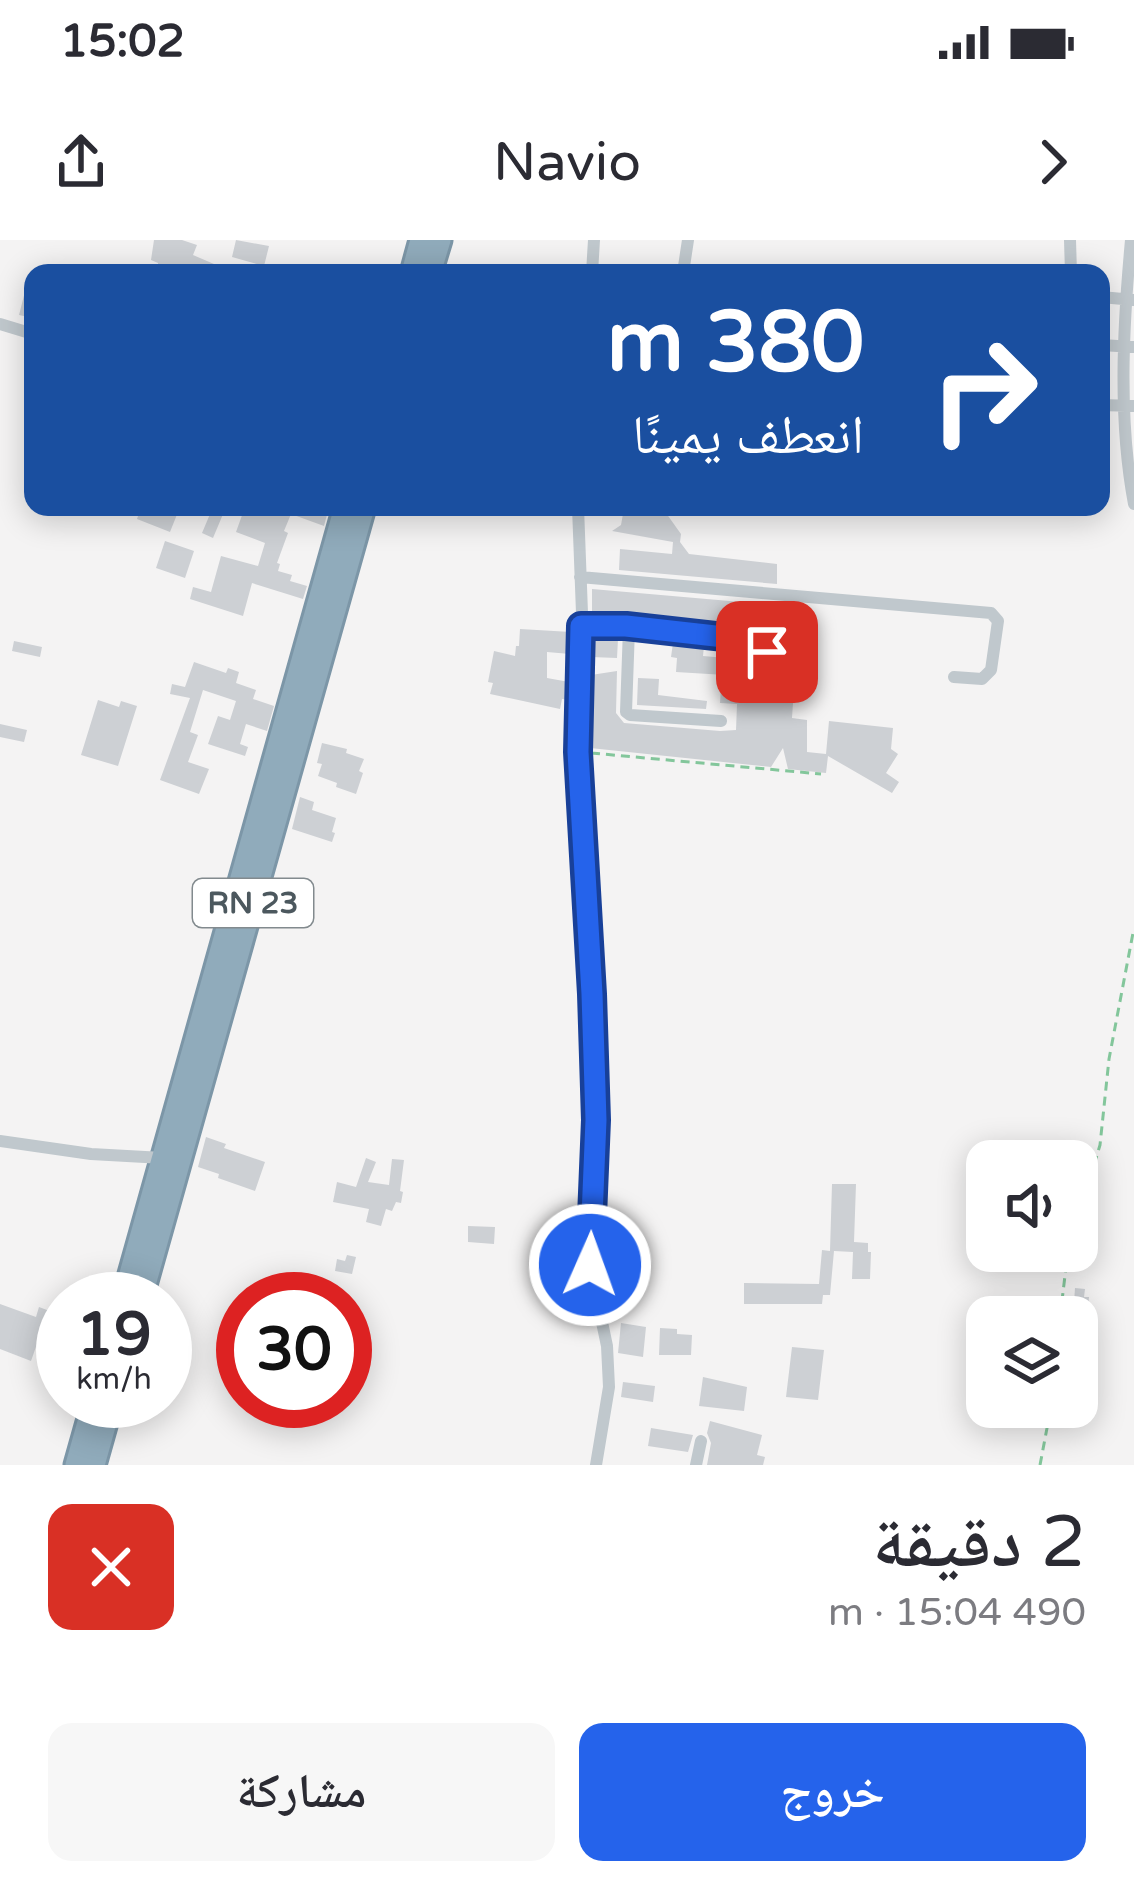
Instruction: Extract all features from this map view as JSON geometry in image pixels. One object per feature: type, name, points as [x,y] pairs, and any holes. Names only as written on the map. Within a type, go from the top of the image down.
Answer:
[{"type":"highway","name":"RN 23","points":[[131,1272],[342,516]]},
{"type":"highway","name":"RN 23","points":[[149,1272],[361,516]]},
{"type":"highway","points":[[76,1465],[86,1428]]},
{"type":"highway","points":[[94,1465],[104,1428]]},
{"type":"street","points":[[1132,246],[1127,465],[1134,504]]},
{"type":"street","points":[[578,516],[578,752],[596,1120],[590,1265],[607,1346],[609,1388],[596,1465]]},
{"type":"street","points":[[580,577],[991,613],[998,621],[991,670],[982,679],[954,676]]},
{"type":"street","points":[[581,626],[626,626],[751,640],[767,652]]},
{"type":"street","points":[[629,628],[626,712],[721,721]]},
{"type":"street","points":[[0,1141],[164,1158]]},
{"type":"street","points":[[696,1465],[700,1441]]},
{"type":"path","points":[[578,752],[821,774]]},
{"type":"path","points":[[1098,1152],[1109,1059],[1133,933]]},
{"type":"path","points":[[1040,1465],[1047,1428]]},
{"type":"building","points":[[154,240],[182,240],[197,245],[193,255],[214,264],[158,264],[151,260]]},
{"type":"building","points":[[236,240],[269,246],[264,264],[232,257]]},
{"type":"building","points":[[138,516],[176,516],[170,532]]},
{"type":"building","points":[[209,516],[222,516],[213,538],[202,533]]},
{"type":"building","points":[[242,516],[290,516],[278,571],[307,586],[303,599],[252,583],[243,616],[190,599],[193,587],[211,592],[221,556],[258,566],[265,543],[236,532]]},
{"type":"building","points":[[296,516],[327,516],[324,526]]},
{"type":"building","points":[[623,516],[668,516],[689,554],[777,564],[777,584],[619,570],[620,549],[672,554],[673,542],[612,531],[621,525]]},
{"type":"building","points":[[165,541],[194,551],[185,578],[156,568]]},
{"type":"building","points":[[592,589],[776,605],[775,624],[764,623],[764,630],[626,614],[592,615]]},
{"type":"building","points":[[520,629],[571,632],[570,654],[547,652],[547,678],[569,682],[569,700],[562,699],[560,709],[490,694],[494,651],[515,656]]},
{"type":"building","points":[[592,638],[618,639],[617,658],[591,657]]},
{"type":"building","points":[[14,641],[42,647],[40,657],[12,651]]},
{"type":"building","points":[[673,643],[704,646],[703,656],[726,658],[725,675],[676,672]]},
{"type":"building","points":[[194,662],[226,673],[228,668],[239,672],[236,683],[256,690],[253,699],[274,706],[267,731],[246,724],[240,744],[248,747],[245,756],[208,744],[218,716],[230,720],[236,701],[203,690],[190,732],[198,735],[188,762],[209,769],[199,794],[160,780],[190,698],[170,694],[172,684],[185,687]]},
{"type":"building","points":[[617,671],[616,713],[624,723],[720,731],[736,730],[737,704],[720,703],[721,687],[774,690],[776,672],[795,673],[792,718],[807,720],[807,752],[826,754],[829,721],[893,728],[891,749],[898,754],[886,773],[899,782],[892,793],[828,756],[826,773],[788,769],[783,748],[771,767],[590,748],[591,675]]},
{"type":"building","points":[[638,678],[659,679],[658,695],[707,701],[706,709],[637,705]]},
{"type":"building","points":[[98,700],[119,707],[121,701],[137,706],[118,766],[81,755]]},
{"type":"building","points":[[0,724],[27,730],[24,742],[0,737]]},
{"type":"building","points":[[322,743],[364,759],[356,794],[318,776]]},
{"type":"building","points":[[300,797],[314,802],[312,810],[336,818],[332,842],[292,829]]},
{"type":"building","points":[[206,1137],[265,1162],[255,1191],[198,1167]]},
{"type":"building","points":[[366,1158],[376,1162],[368,1182],[389,1185],[392,1159],[404,1160],[401,1203],[396,1202],[392,1211],[386,1209],[381,1226],[366,1222],[369,1209],[333,1202],[337,1182],[356,1187]]},
{"type":"building","points":[[832,1184],[856,1184],[854,1242],[868,1243],[870,1279],[852,1279],[853,1252],[834,1251],[830,1295],[823,1295],[822,1304],[744,1304],[744,1283],[819,1284],[822,1250],[830,1251]]},
{"type":"building","points":[[468,1226],[495,1227],[494,1244],[468,1242]]},
{"type":"building","points":[[347,1255],[356,1257],[352,1272],[335,1271],[337,1259],[345,1261]]},
{"type":"building","points":[[0,1304],[36,1317],[31,1361],[0,1349]]},
{"type":"building","points":[[621,1323],[646,1327],[643,1357],[618,1353]]},
{"type":"building","points":[[660,1328],[692,1335],[691,1355],[659,1355]]},
{"type":"building","points":[[792,1347],[824,1350],[818,1400],[786,1397]]},
{"type":"building","points":[[703,1377],[747,1387],[744,1411],[699,1406]]},
{"type":"building","points":[[623,1382],[655,1386],[653,1402],[621,1397]]},
{"type":"building","points":[[710,1421],[762,1435],[757,1455],[765,1457],[763,1465],[707,1465]]},
{"type":"building","points":[[651,1428],[693,1435],[688,1452],[648,1446]]},
{"type":"route","points":[[590,1265],[596,1120],[578,752],[581,626],[628,626],[751,640],[767,652]]}]
